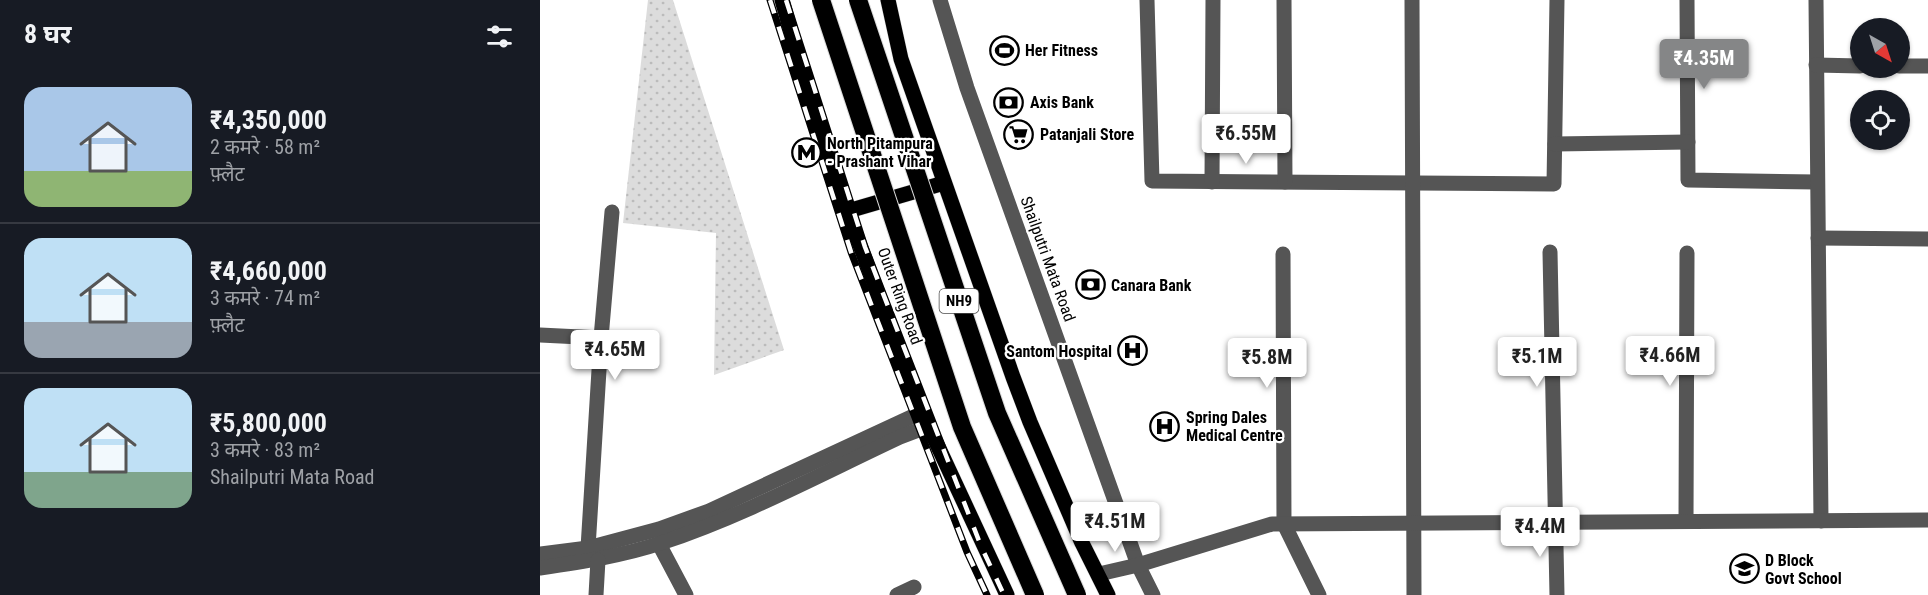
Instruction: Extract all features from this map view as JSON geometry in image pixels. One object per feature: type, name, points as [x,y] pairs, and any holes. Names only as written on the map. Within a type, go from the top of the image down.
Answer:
[{"type":"highway","name":"Outer Ring Road","points":[[821,0],[962,427],[1035,595]]},
{"type":"highway","name":"NH9","points":[[858,0],[997,413],[1077,595]]},
{"type":"main road","name":"Outer Ring Road","points":[[782,0],[825,151],[925,419],[1007,595]]},
{"type":"main road","points":[[888,0],[901,59],[1030,422],[1082,543],[1108,595]]},
{"type":"main road","points":[[848,211],[944,183]]},
{"type":"street","name":"Shailputri Mata Road","points":[[940,0],[967,88],[1138,565],[1153,595]]},
{"type":"street","points":[[1148,0],[1152,182],[1412,184],[1554,184],[1557,0]]},
{"type":"street","points":[[1212,182],[1213,0]]},
{"type":"street","points":[[1284,0],[1285,182]]},
{"type":"street","points":[[1412,0],[1414,595]]},
{"type":"street","points":[[1687,0],[1688,180],[1817,182]]},
{"type":"street","points":[[1816,0],[1821,520]]},
{"type":"street","points":[[1816,65],[1850,66]]},
{"type":"street","points":[[1910,66],[1928,66]]},
{"type":"street","points":[[1555,144],[1688,142]]},
{"type":"street","points":[[596,595],[593,554],[601,338],[612,212]]},
{"type":"street","points":[[1818,238],[1928,239]]},
{"type":"street","points":[[1550,252],[1557,595]]},
{"type":"street","points":[[1686,521],[1687,252]]},
{"type":"street","points":[[1283,254],[1284,524],[1319,595]]},
{"type":"street","points":[[540,335],[601,338]]},
{"type":"street","points":[[540,554],[593,554],[659,544],[710,525],[900,437],[925,419]]},
{"type":"street","points":[[540,568],[593,554],[709,511],[925,419]]},
{"type":"street","points":[[1099,574],[1138,565],[1272,524],[1928,520]]},
{"type":"street","points":[[659,544],[686,595]]},
{"type":"street","points":[[897,595],[914,587]]},
{"type":"shaded area","points":[[648,0],[673,0],[784,350],[714,375],[716,233],[623,223]]},
{"type":"railway","points":[[770,0],[851,252],[967,552],[987,595]]},
{"type":"railway","points":[[786,0],[865,247],[981,546],[1004,595]]},
{"type":"place","name":"Her Fitness","points":[[1004,50]]},
{"type":"place","name":"Axis Bank","points":[[1009,102]]},
{"type":"place","name":"Patanjali Store","points":[[1019,134]]},
{"type":"place","name":"North Pitampura - Prashant Vihar","points":[[806,152]]},
{"type":"place","name":"Canara Bank","points":[[1090,285]]},
{"type":"place","name":"Santom Hospital","points":[[1133,351]]},
{"type":"place","name":"Spring Dales Medical Centre","points":[[1165,426]]},
{"type":"place","name":"D Block Govt School","points":[[1744,569]]}]
